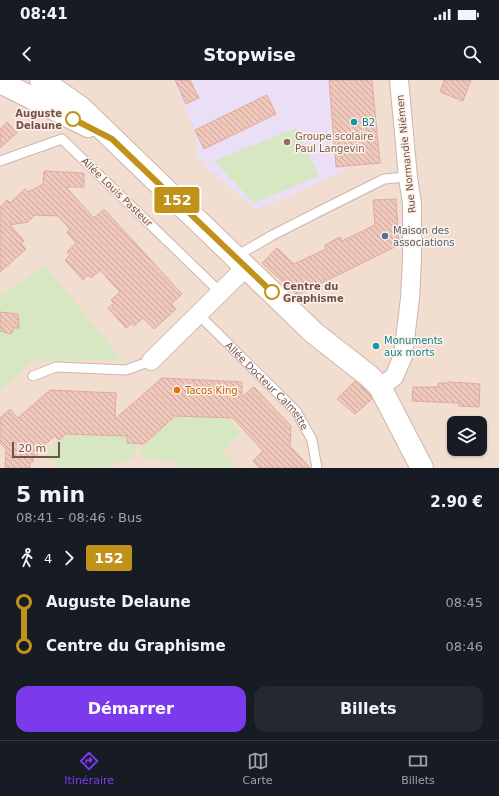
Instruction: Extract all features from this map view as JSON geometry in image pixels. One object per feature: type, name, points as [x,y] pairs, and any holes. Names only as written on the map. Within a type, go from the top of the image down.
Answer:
[{"type":"street","points":[[41,80],[80,107],[314,333],[380,387],[422,468]]},
{"type":"street","name":"Rue Normandie Niémen","points":[[380,387],[394,377],[403,356],[410,298],[412,261],[412,204],[398,80]]},
{"type":"street","points":[[0,82],[112,139]]},
{"type":"street","points":[[151,361],[220,292],[241,262]]},
{"type":"lane","name":"Allée Louis Pasteur","points":[[0,161],[62,138],[220,292]]},
{"type":"lane","points":[[241,262],[271,236],[316,212],[384,179],[408,177]]},
{"type":"lane","name":"Allée Docteur Calmette","points":[[198,314],[296,412],[312,440],[317,468]]},
{"type":"lane","points":[[33,376],[56,367],[126,370],[151,361]]},
{"type":"shaded area","points":[[0,80],[499,80],[499,468],[0,468]]},
{"type":"shaded area","name":"Groupe scolaire Paul Langevin","points":[[173,80],[372,80],[380,163],[348,166],[340,173],[257,210],[205,167],[198,157],[194,127]]},
{"type":"green space","points":[[296,128],[319,176],[254,203],[214,161]]},
{"type":"green space","points":[[45,265],[122,360],[33,361],[0,391],[0,296]]},
{"type":"green space","points":[[175,416],[228,418],[241,432],[223,452],[235,464],[230,468],[182,468],[172,461],[140,458],[141,449]]},
{"type":"green space","points":[[65,434],[127,436],[127,443],[138,443],[133,459],[114,463],[106,468],[59,468],[52,459],[41,458]]},
{"type":"building","points":[[175,80],[190,80],[199,98],[186,104]]},
{"type":"building","name":"B2","points":[[329,80],[372,80],[380,163],[336,167]]},
{"type":"building","points":[[444,80],[471,80],[463,101],[440,92]]},
{"type":"building","points":[[267,95],[276,114],[204,149],[195,130]]},
{"type":"building","points":[[7,122],[17,133],[0,148],[0,129]]},
{"type":"building","points":[[44,171],[84,173],[84,187],[66,187],[94,218],[104,209],[182,294],[171,304],[176,309],[154,329],[143,318],[134,326],[132,323],[126,328],[108,308],[114,303],[111,300],[120,292],[100,270],[91,278],[88,275],[83,280],[65,260],[70,255],[67,252],[76,243],[67,232],[70,229],[58,216],[35,215],[28,222],[10,225],[24,241],[21,244],[26,249],[0,272],[0,207],[7,200],[10,203],[25,189],[28,192],[43,184]]},
{"type":"building","points":[[396,199],[399,245],[297,295],[262,263],[277,248],[294,264],[326,249],[325,245],[340,237],[342,241],[375,225],[373,200]]},
{"type":"building","points":[[0,312],[18,314],[19,328],[14,328],[11,334],[0,331]]},
{"type":"building","points":[[162,378],[242,382],[242,397],[254,387],[291,426],[290,446],[310,468],[259,468],[253,461],[263,451],[233,418],[175,416],[144,444],[127,443],[127,436],[66,434],[59,440],[55,436],[38,450],[38,455],[33,455],[33,462],[30,462],[30,468],[5,468],[6,449],[0,443],[0,418],[10,409],[18,418],[50,390],[116,393],[115,419]]},
{"type":"building","points":[[355,381],[370,394],[372,399],[355,414],[337,399]]},
{"type":"building","points":[[448,382],[480,384],[479,407],[459,406],[459,403],[412,401],[413,387],[438,387],[438,383]]},
{"type":"bus line","name":"152","points":[[73,119],[112,139],[272,292]]},
{"type":"place","name":"Auguste Delaune","points":[[73,119]]},
{"type":"place","name":"B2","points":[[354,122]]},
{"type":"place","name":"Groupe scolaire Paul Langevin","points":[[287,142]]},
{"type":"place","name":"Maison des associations","points":[[385,236]]},
{"type":"place","name":"Centre du Graphisme","points":[[272,292]]},
{"type":"place","name":"Monuments aux morts","points":[[376,346]]},
{"type":"place","name":"Tacos King","points":[[177,390]]}]
